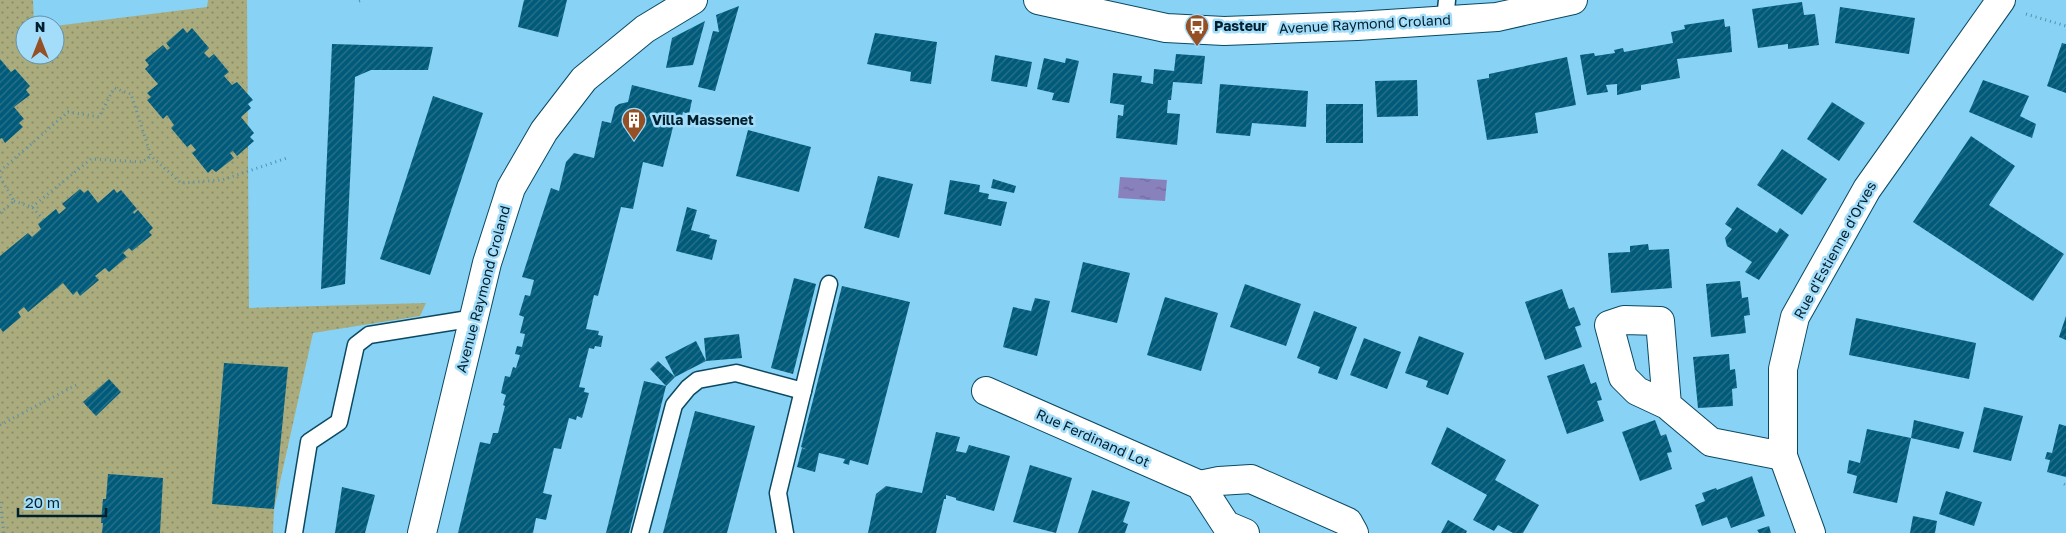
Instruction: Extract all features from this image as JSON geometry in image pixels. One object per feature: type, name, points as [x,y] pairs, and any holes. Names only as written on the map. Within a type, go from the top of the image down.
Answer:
[{"type":"street","name":"Avenue Raymond Croland","points":[[422,533],[487,263],[511,188],[544,131],[584,79],[645,29],[693,0]]},
{"type":"street","name":"Avenue Raymond Croland","points":[[1038,0],[1166,28],[1224,31],[1357,26],[1446,10],[1497,17],[1573,0]]},
{"type":"street","name":"Rue d'Estienne d'Orves","points":[[1811,533],[1783,456],[1783,369],[1795,317],[1867,189],[1999,2]]},
{"type":"street","name":"Rue Ferdinand Lot","points":[[986,391],[1200,486]]},
{"type":"street","points":[[1667,405],[1711,442],[1783,456]]},
{"type":"street","points":[[1246,533],[1226,525],[1200,486],[1219,481],[1251,479],[1348,522],[1354,533]]},
{"type":"lane","points":[[785,533],[778,493],[829,284]]},
{"type":"lane","points":[[294,533],[309,442],[339,422],[356,346],[369,335],[474,318]]},
{"type":"lane","points":[[640,533],[674,405],[688,388],[698,380],[736,373],[803,392]]},
{"type":"path","points":[[1999,2],[2066,26]]},
{"type":"path","points":[[0,171],[68,112],[100,117],[114,88],[131,94],[151,156],[181,183],[222,180],[287,158]]},
{"type":"path","points":[[32,208],[91,159],[142,162],[151,156]]},
{"type":"path","points":[[0,177],[14,201],[32,208],[44,220]]},
{"type":"path","points":[[0,213],[14,201]]},
{"type":"path","points":[[0,425],[78,384]]},
{"type":"path","points":[[0,502],[4,533]]},
{"type":"green space","points":[[0,0],[33,0],[34,15],[15,15],[15,65],[65,65],[65,25],[207,7],[208,0],[247,0],[249,308],[426,303],[420,316],[313,333],[274,509],[273,533],[0,533]]},
{"type":"water","points":[[1120,177],[1167,180],[1165,201],[1118,198]]},
{"type":"building","points":[[524,0],[567,0],[558,37],[518,27]]},
{"type":"building","points":[[1802,2],[1804,15],[1815,14],[1819,45],[1788,49],[1788,44],[1758,48],[1752,9]]},
{"type":"building","points":[[739,6],[715,91],[698,87],[713,31],[719,32],[716,15]]},
{"type":"building","points":[[1840,7],[1915,18],[1909,54],[1835,43]]},
{"type":"building","points":[[1724,19],[1725,27],[1730,26],[1732,52],[1677,59],[1680,78],[1641,85],[1641,90],[1617,95],[1617,84],[1606,85],[1608,92],[1587,95],[1580,55],[1594,53],[1595,56],[1615,53],[1614,50],[1623,48],[1624,52],[1673,43],[1671,32],[1685,29],[1684,25]]},
{"type":"building","points":[[705,21],[693,65],[666,68],[672,38]]},
{"type":"building","points":[[183,28],[187,33],[192,28],[209,48],[204,53],[209,58],[214,54],[229,72],[224,76],[232,85],[237,82],[253,100],[248,104],[251,108],[241,117],[254,133],[250,137],[254,141],[237,156],[233,151],[230,153],[234,158],[216,172],[212,169],[208,173],[192,153],[196,150],[191,144],[187,147],[171,128],[174,125],[167,115],[163,119],[147,100],[151,97],[147,93],[158,84],[145,69],[149,65],[145,60],[163,45],[167,50],[170,48],[166,43]]},
{"type":"building","points":[[875,33],[937,42],[931,84],[910,81],[911,72],[867,64]]},
{"type":"building","points":[[2062,43],[2066,44],[2066,93],[2047,86]]},
{"type":"building","points":[[332,44],[433,47],[428,70],[371,70],[355,77],[345,284],[321,289]]},
{"type":"building","points":[[1176,54],[1205,56],[1202,84],[1173,82],[1167,113],[1180,114],[1177,145],[1116,138],[1118,115],[1123,116],[1124,105],[1110,103],[1113,73],[1142,76],[1141,82],[1153,84],[1154,69],[1174,71]]},
{"type":"building","points":[[995,55],[1032,62],[1027,87],[991,81]]},
{"type":"building","points":[[1567,57],[1576,105],[1535,113],[1538,133],[1487,140],[1477,80],[1489,78],[1489,74]]},
{"type":"building","points":[[1044,58],[1065,63],[1066,58],[1079,61],[1069,103],[1052,100],[1054,93],[1037,89]]},
{"type":"building","points":[[0,59],[11,72],[15,69],[30,86],[26,90],[30,95],[14,107],[24,119],[19,123],[23,127],[5,143],[2,138],[0,139]]},
{"type":"building","points":[[1417,80],[1418,116],[1377,117],[1375,81]]},
{"type":"building","points":[[1983,80],[2029,96],[2020,116],[2036,124],[2032,138],[1969,112]]},
{"type":"building","points":[[1220,84],[1308,91],[1306,127],[1252,123],[1250,136],[1216,133]]},
{"type":"building","points":[[632,85],[692,100],[689,114],[683,112],[680,124],[674,123],[663,167],[643,162],[633,209],[621,207],[598,296],[594,295],[586,329],[599,331],[598,335],[603,336],[601,347],[589,348],[579,387],[585,388],[584,392],[589,393],[582,418],[577,416],[576,420],[569,418],[561,449],[554,448],[543,493],[552,495],[546,520],[536,518],[533,533],[458,533],[480,442],[490,444],[493,433],[498,433],[505,406],[503,405],[506,395],[501,393],[505,376],[510,377],[513,367],[516,368],[520,355],[515,354],[517,346],[522,347],[525,334],[520,333],[524,317],[519,315],[525,295],[530,296],[534,280],[522,277],[551,188],[559,191],[566,162],[574,153],[594,158],[602,121],[611,123],[615,107],[628,102]]},
{"type":"building","points":[[433,96],[483,113],[430,275],[380,259]]},
{"type":"building","points":[[1832,102],[1865,123],[1839,161],[1807,139]]},
{"type":"building","points":[[1326,104],[1363,104],[1363,143],[1326,143]]},
{"type":"building","points":[[748,130],[811,147],[799,192],[736,176]]},
{"type":"building","points":[[1971,136],[2015,166],[1989,205],[2064,254],[2033,301],[1913,222]]},
{"type":"building","points":[[1782,149],[1827,179],[1802,215],[1757,185]]},
{"type":"building","points":[[878,176],[913,184],[899,238],[864,228]]},
{"type":"building","points":[[993,179],[1016,186],[1014,193],[991,188]]},
{"type":"building","points":[[950,180],[980,185],[979,192],[989,194],[988,199],[1007,202],[1001,226],[944,214]]},
{"type":"building","points":[[80,189],[84,193],[88,190],[98,203],[114,189],[117,193],[121,190],[137,209],[133,212],[134,214],[138,210],[153,228],[149,232],[152,235],[132,251],[129,248],[123,253],[127,257],[109,272],[105,268],[95,276],[99,280],[80,296],[77,291],[73,295],[63,283],[28,312],[24,307],[18,312],[21,317],[3,332],[0,328],[0,256],[28,233],[32,237],[41,229],[38,224],[56,209],[59,214],[66,208],[62,204]]},
{"type":"building","points":[[687,207],[697,210],[691,230],[710,235],[709,238],[717,240],[712,260],[676,251]]},
{"type":"building","points":[[1737,207],[1777,233],[1780,228],[1789,235],[1759,280],[1745,272],[1752,262],[1727,246],[1725,238],[1732,229],[1725,224]]},
{"type":"building","points":[[1648,244],[1649,250],[1669,249],[1672,288],[1611,293],[1608,253],[1630,252],[1630,246]]},
{"type":"building","points":[[1083,262],[1130,273],[1117,323],[1071,312]]},
{"type":"building","points":[[794,278],[816,284],[793,374],[771,368]]},
{"type":"building","points":[[1740,281],[1742,298],[1748,297],[1750,315],[1744,316],[1746,333],[1711,337],[1706,284]]},
{"type":"building","points":[[1245,284],[1301,304],[1286,346],[1230,327]]},
{"type":"building","points":[[842,286],[910,302],[868,465],[850,460],[849,465],[843,463],[845,459],[819,453],[815,472],[797,467],[802,448],[808,450],[801,447]]},
{"type":"building","points":[[1562,289],[1569,309],[1574,307],[1581,325],[1575,327],[1582,347],[1545,360],[1525,302]]},
{"type":"building","points":[[1165,297],[1218,313],[1201,371],[1147,355]]},
{"type":"building","points":[[1035,298],[1050,301],[1037,356],[1003,347],[1013,307],[1031,311]]},
{"type":"building","points":[[1314,311],[1357,327],[1337,380],[1318,373],[1320,367],[1297,358]]},
{"type":"building","points":[[2066,316],[2066,340],[2059,337]]},
{"type":"building","points":[[1856,318],[1976,343],[1969,379],[1849,355]]},
{"type":"building","points":[[739,334],[742,358],[706,361],[704,338]]},
{"type":"building","points":[[1419,336],[1464,353],[1448,395],[1426,387],[1428,381],[1405,373]]},
{"type":"building","points":[[1364,338],[1401,352],[1387,389],[1350,375]]},
{"type":"building","points":[[696,341],[706,361],[675,377],[665,357]]},
{"type":"building","points":[[1729,354],[1730,370],[1735,369],[1737,388],[1732,389],[1733,406],[1698,408],[1693,357]]},
{"type":"building","points":[[658,361],[675,377],[666,386],[650,369]]},
{"type":"building","points":[[224,363],[288,367],[274,509],[212,504]]},
{"type":"building","points":[[1584,364],[1591,384],[1596,382],[1602,400],[1597,401],[1604,421],[1567,434],[1547,376]]},
{"type":"building","points":[[109,379],[121,392],[96,416],[83,402]]},
{"type":"building","points":[[644,381],[666,386],[629,533],[606,533]]},
{"type":"building","points":[[1984,407],[2023,416],[2011,461],[1973,452]]},
{"type":"building","points":[[695,411],[755,426],[727,533],[663,533]]},
{"type":"building","points":[[1655,420],[1661,436],[1666,434],[1672,452],[1667,453],[1672,469],[1640,481],[1622,432]]},
{"type":"building","points":[[1914,420],[1964,432],[1959,449],[1911,438]]},
{"type":"building","points":[[2059,424],[2066,426],[2066,477],[2047,472],[2050,460],[2045,459],[2047,452],[2052,453]]},
{"type":"building","points":[[1447,427],[1506,460],[1495,480],[1539,505],[1523,533],[1513,533],[1498,525],[1494,531],[1473,520],[1487,495],[1431,464]]},
{"type":"building","points":[[1867,429],[1911,438],[1897,503],[1853,493],[1857,476],[1847,473],[1849,460],[1860,463]]},
{"type":"building","points":[[936,432],[960,437],[956,451],[966,453],[969,445],[1010,456],[994,511],[956,500],[956,498],[946,495],[936,533],[868,533],[876,494],[886,486],[922,493]]},
{"type":"building","points":[[1030,465],[1072,478],[1056,533],[1013,522]]},
{"type":"building","points":[[108,474],[163,478],[160,533],[102,533],[103,499],[106,499]]},
{"type":"building","points":[[1752,476],[1765,516],[1731,528],[1727,517],[1702,526],[1695,505],[1705,501],[1702,493],[1716,488],[1717,490]]},
{"type":"building","points":[[342,487],[375,495],[365,533],[335,533]]},
{"type":"building","points":[[1092,490],[1130,502],[1123,522],[1128,524],[1125,533],[1078,533]]},
{"type":"building","points":[[1946,491],[1982,502],[1974,526],[1939,514]]},
{"type":"building","points":[[1913,516],[1937,521],[1935,533],[1910,533]]},
{"type":"building","points":[[1448,520],[1467,531],[1466,533],[1441,533]]},
{"type":"building","points":[[1769,526],[1771,533],[1759,533],[1757,530]]},
{"type":"place","name":"Pasteur","points":[[1197,47]]},
{"type":"place","name":"Villa Massenet","points":[[634,141]]}]
